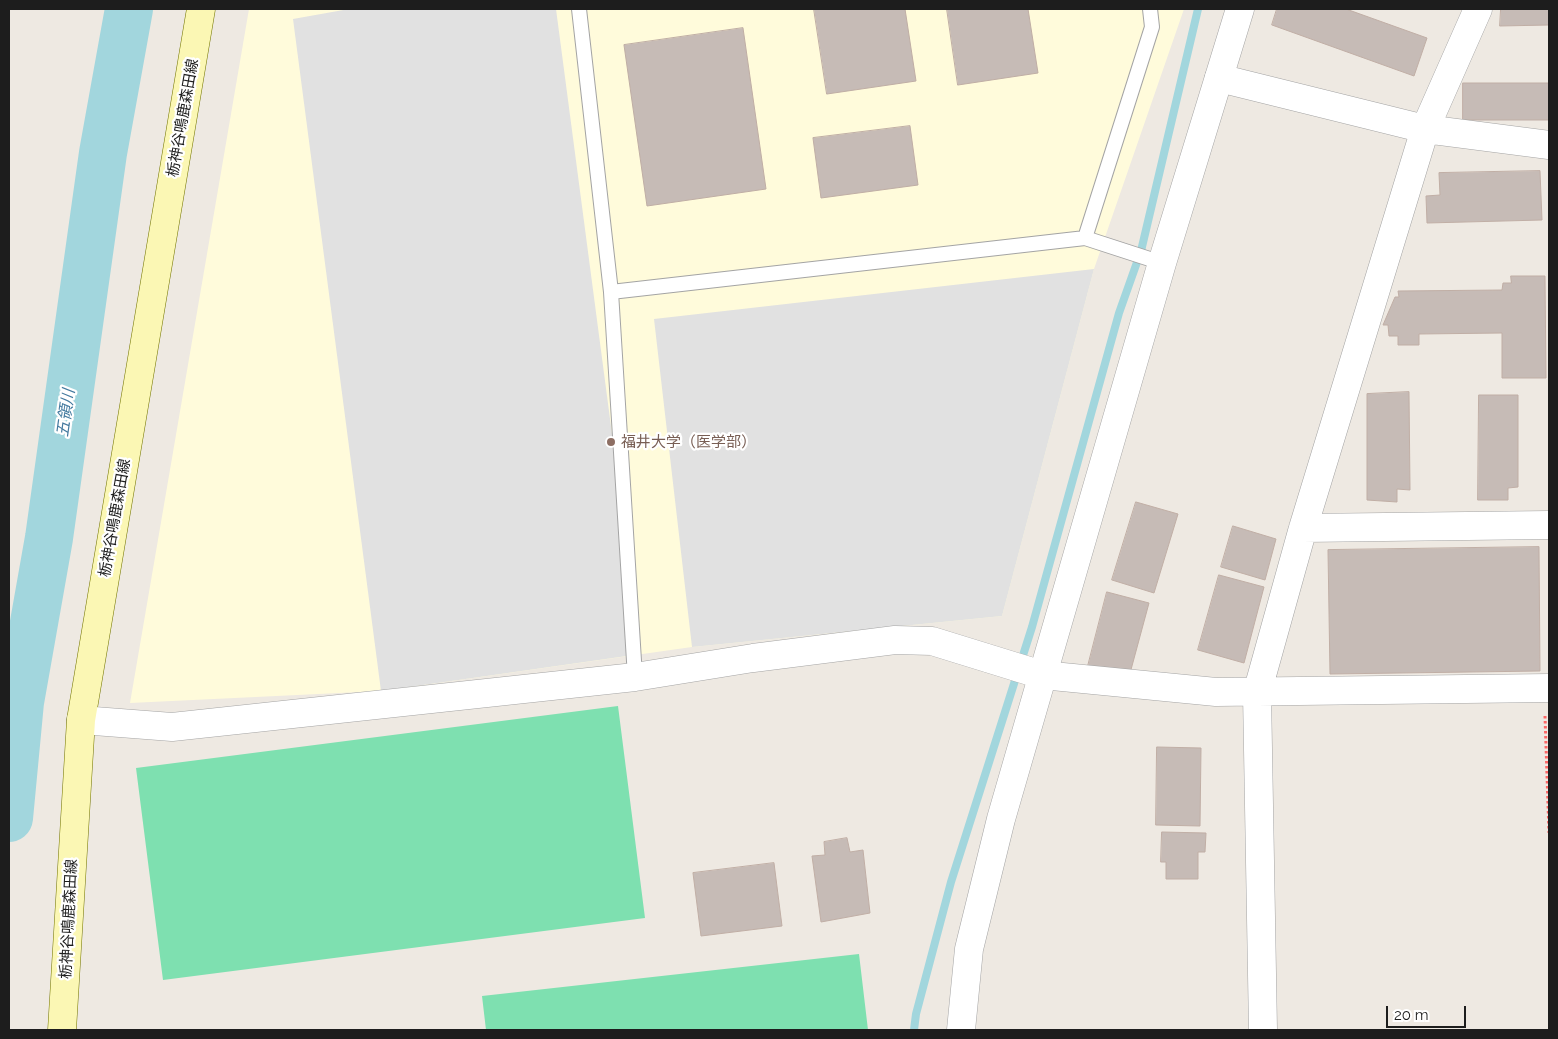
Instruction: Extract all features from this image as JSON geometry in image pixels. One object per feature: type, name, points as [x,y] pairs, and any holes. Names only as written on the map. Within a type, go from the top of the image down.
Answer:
[{"type":"main road","name":"栃神谷鳴鹿森田線","points":[[62,1030],[81,720],[201,9]]},
{"type":"street","points":[[961,1030],[969,949],[1001,820],[1162,263],[1240,9]]},
{"type":"street","points":[[1263,1030],[1257,693],[1304,528],[1425,129],[1478,9]]},
{"type":"street","points":[[1219,78],[1425,129],[1549,145]]},
{"type":"street","points":[[1304,528],[1549,525]]},
{"type":"street","points":[[81,720],[172,727],[635,677],[753,658],[896,640],[932,641],[1042,675],[1216,692],[1547,688]]},
{"type":"lane","points":[[579,9],[611,292],[635,677]]},
{"type":"lane","points":[[1085,238],[1152,27],[1150,9]]},
{"type":"lane","points":[[611,292],[1085,238],[1162,263]]},
{"type":"path","points":[[1547,688],[1549,833]]},
{"type":"shaded area","name":"福井大学（医学部）","points":[[249,9],[1184,9],[1094,269],[1002,616],[692,647],[381,691],[130,703]]},
{"type":"shaded area","points":[[349,9],[556,9],[641,654],[381,691],[293,19]]},
{"type":"shaded area","points":[[1094,269],[1002,616],[692,647],[654,319]]},
{"type":"green space","points":[[618,706],[645,918],[163,980],[136,768]]},
{"type":"green space","points":[[859,954],[868,1030],[486,1030],[482,996]]},
{"type":"building","points":[[814,9],[905,9],[916,81],[827,94]]},
{"type":"building","points":[[947,9],[1028,9],[1038,73],[958,85]]},
{"type":"building","points":[[1277,9],[1346,9],[1427,38],[1414,76],[1272,25]]},
{"type":"building","points":[[1501,9],[1549,9],[1549,25],[1500,26]]},
{"type":"building","points":[[743,28],[766,189],[647,206],[624,45]]},
{"type":"building","points":[[1463,83],[1549,83],[1549,120],[1463,120]]},
{"type":"building","points":[[910,126],[918,185],[821,198],[813,138]]},
{"type":"building","points":[[1540,171],[1542,220],[1427,223],[1426,196],[1440,195],[1439,173]]},
{"type":"building","points":[[1511,276],[1545,276],[1546,378],[1502,378],[1502,333],[1419,334],[1419,345],[1398,345],[1398,336],[1389,336],[1388,325],[1383,325],[1395,297],[1399,297],[1398,291],[1502,290],[1503,283],[1511,283]]},
{"type":"building","points":[[1409,392],[1410,490],[1397,489],[1397,502],[1367,500],[1367,394]]},
{"type":"building","points":[[1479,395],[1518,395],[1518,487],[1508,488],[1508,500],[1478,500]]},
{"type":"building","points":[[1136,502],[1178,514],[1154,593],[1112,580]]},
{"type":"building","points":[[1233,526],[1276,539],[1265,580],[1221,567]]},
{"type":"building","points":[[1539,547],[1540,671],[1330,674],[1328,550]]},
{"type":"building","points":[[1219,575],[1264,587],[1244,663],[1198,650]]},
{"type":"building","points":[[1107,592],[1149,603],[1129,677],[1088,666]]},
{"type":"building","points":[[1157,747],[1201,748],[1200,826],[1156,825]]},
{"type":"building","points":[[1162,832],[1206,833],[1205,852],[1198,852],[1198,879],[1166,879],[1166,862],[1161,862]]},
{"type":"building","points":[[847,838],[850,852],[863,850],[870,913],[821,922],[812,856],[825,855],[824,842]]},
{"type":"building","points":[[774,863],[782,926],[701,936],[693,873]]},
{"type":"waterway","name":"五領川","points":[[9,818],[20,702],[49,538],[103,153],[129,9]]},
{"type":"waterway","points":[[914,1030],[916,1014],[951,882],[1032,627],[1119,313],[1141,251],[1198,9]]},
{"type":"place","name":"福井大学（医学部）","points":[[611,442]]}]
